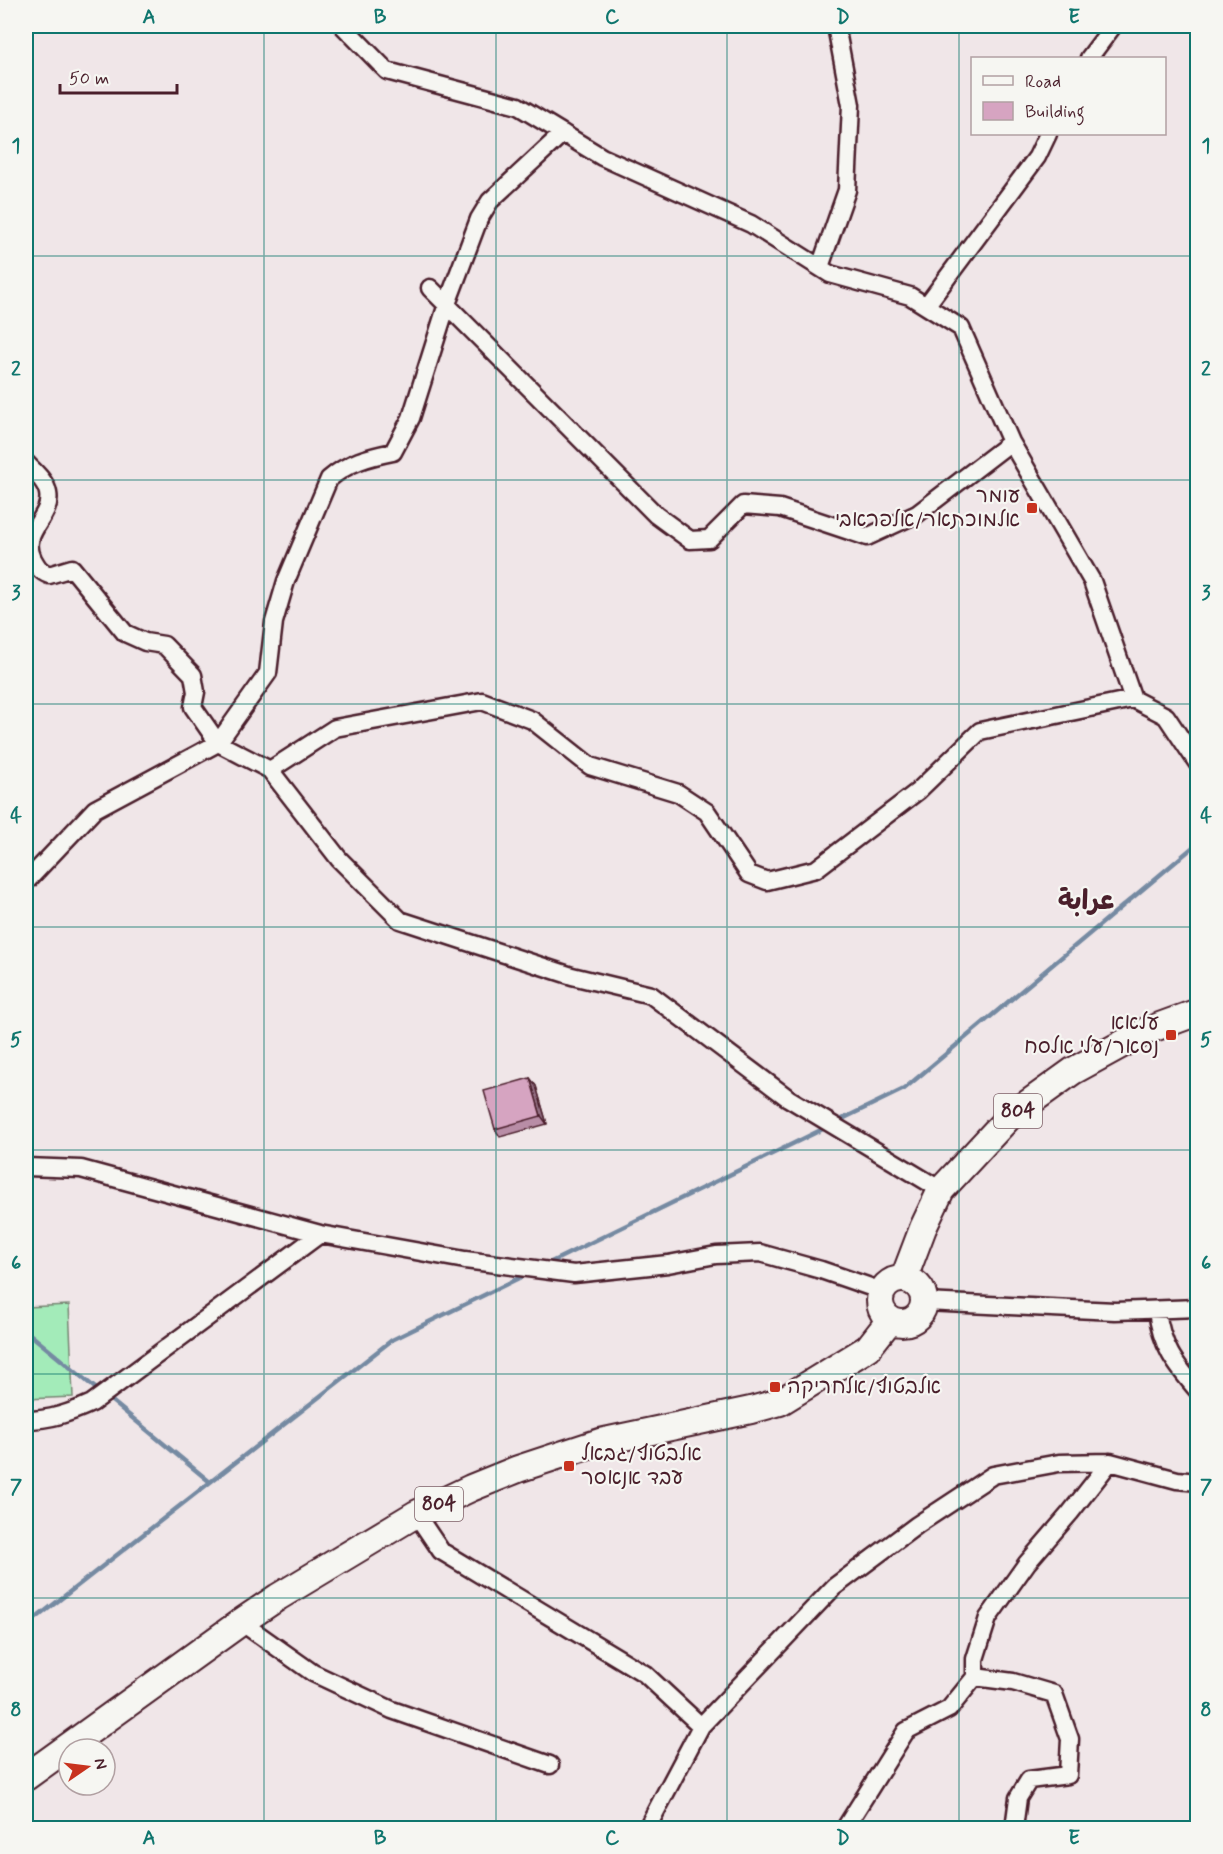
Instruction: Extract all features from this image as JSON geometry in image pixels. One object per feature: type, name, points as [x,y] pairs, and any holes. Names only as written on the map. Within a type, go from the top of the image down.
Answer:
[{"type":"main road","name":"804","points":[[893,1285],[941,1190],[1009,1117],[1073,1071],[1146,1031],[1197,1012]]},
{"type":"main road","points":[[917,1283],[925,1302],[921,1314],[909,1322],[896,1323],[890,1320],[882,1310],[880,1297],[893,1285],[917,1283]]},
{"type":"main road","name":"804","points":[[26,1777],[278,1597],[416,1514],[518,1469],[600,1442],[780,1402],[868,1348],[890,1320]]},
{"type":"street","points":[[344,26],[387,71],[518,106],[602,157],[751,224],[831,274],[910,296],[962,328],[1011,442],[1092,581],[1133,699]]},
{"type":"street","points":[[820,267],[847,190],[851,105],[836,26]]},
{"type":"street","points":[[1090,57],[1113,26]]},
{"type":"street","points":[[26,882],[95,809],[218,743],[268,674],[274,622],[286,581],[329,479],[343,467],[362,458],[393,452],[411,418],[447,304],[479,219],[490,201],[563,133]]},
{"type":"street","points":[[926,306],[1038,157],[1048,135]]},
{"type":"street","points":[[430,288],[656,515],[690,540],[709,539],[743,505],[780,508],[867,537],[917,514],[1011,442]]},
{"type":"street","points":[[26,463],[36,472],[48,489],[49,497],[29,543],[31,554],[39,570],[49,575],[72,568],[125,633],[145,642],[164,645],[193,675],[196,692],[192,707],[218,743],[270,770],[339,859],[399,920],[572,976],[651,995],[788,1098],[941,1190]]},
{"type":"street","points":[[270,770],[335,728],[482,701],[532,720],[590,766],[678,793],[707,812],[749,874],[767,881],[816,869],[918,791],[980,731],[1133,699],[1166,716],[1197,764]]},
{"type":"street","points":[[26,1167],[81,1169],[321,1234],[465,1260],[574,1274],[668,1264],[716,1255],[760,1253],[821,1270],[893,1285]]},
{"type":"street","points":[[26,1420],[42,1420],[68,1414],[92,1402],[321,1234]]},
{"type":"street","points":[[925,1302],[1115,1311],[1197,1308]]},
{"type":"street","points":[[1157,1310],[1163,1342],[1180,1370],[1197,1391]]},
{"type":"street","points":[[845,1828],[906,1731],[949,1709],[975,1677],[975,1659],[988,1618],[1027,1563],[1110,1462]]},
{"type":"street","points":[[647,1828],[701,1726],[834,1587],[917,1525],[993,1474],[1059,1463],[1110,1462],[1177,1480],[1197,1482]]},
{"type":"street","points":[[416,1514],[441,1551],[645,1674],[701,1726]]},
{"type":"street","points":[[241,1622],[313,1673],[392,1710],[550,1765]]},
{"type":"street","points":[[975,1677],[1013,1682],[1054,1694],[1070,1738],[1068,1775],[1029,1780],[1018,1798],[1014,1828]]},
{"type":"green space","points":[[69,1305],[73,1397],[26,1399],[26,1307]]},
{"type":"building","points":[[530,1078],[541,1116],[495,1129],[484,1091]]},
{"type":"waterway","points":[[836,1122],[904,1089],[1198,843]]},
{"type":"waterway","points":[[545,1265],[829,1126]]},
{"type":"waterway","points":[[26,1626],[392,1340],[527,1274]]},
{"type":"waterway","points":[[26,1331],[100,1392]]},
{"type":"waterway","points":[[107,1397],[210,1482]]},
{"type":"place","name":"עומר אלמוכתאר/אלפראבי","points":[[1032,508]]},
{"type":"place","name":"עלאא נסאר/עלי אלסח","points":[[1171,1035]]},
{"type":"place","name":"אלבטוף/אלחריקה","points":[[775,1387]]},
{"type":"place","name":"אלבטוף/גבאל עבד אנאסר","points":[[569,1466]]},
{"type":"district","name":"عرابة","points":[[1086,901]]}]
